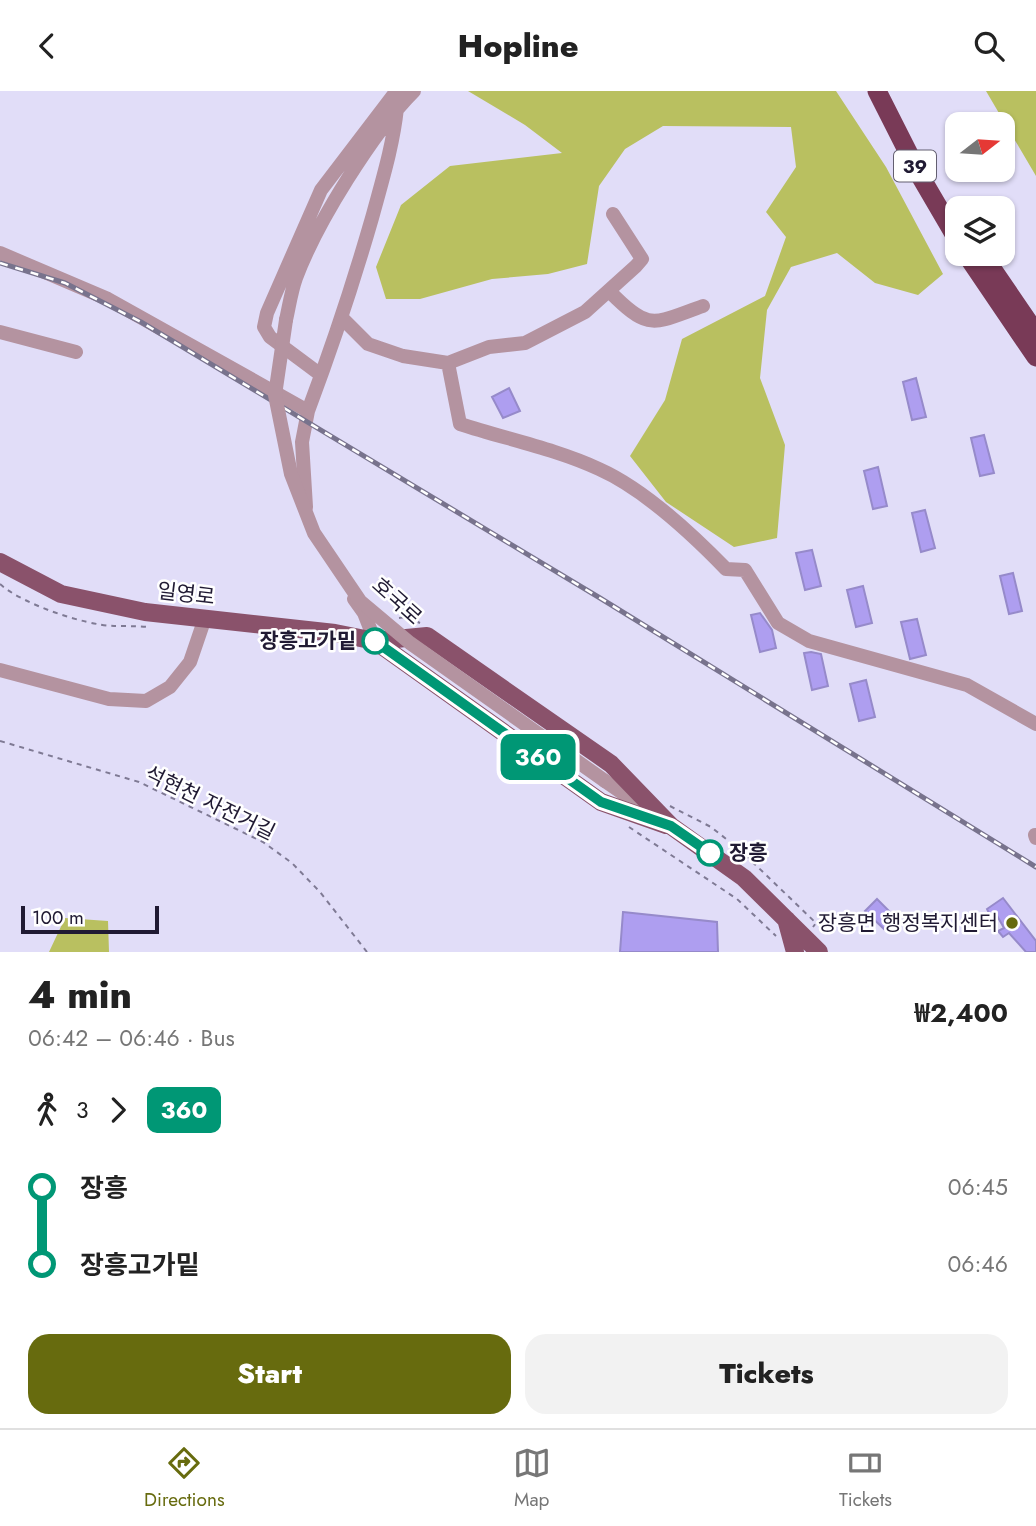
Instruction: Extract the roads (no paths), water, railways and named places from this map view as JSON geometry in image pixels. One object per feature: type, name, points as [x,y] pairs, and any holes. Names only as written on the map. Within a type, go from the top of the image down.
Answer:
[{"type":"highway","name":"39","points":[[877,91],[945,218]]},
{"type":"highway","name":"39","points":[[891,91],[947,196]]},
{"type":"highway","points":[[974,266],[1036,357]]},
{"type":"highway","points":[[990,266],[1036,333]]},
{"type":"main road","name":"일영로","points":[[0,562],[61,594],[145,612],[335,633],[375,641]]},
{"type":"main road","points":[[375,641],[427,636],[611,764],[671,826]]},
{"type":"main road","points":[[375,641],[601,802],[671,826]]},
{"type":"main road","name":"호국로","points":[[671,826],[744,878],[785,915],[818,952]]},
{"type":"main road","points":[[785,915],[788,947]]},
{"type":"street","points":[[378,114],[384,91]]},
{"type":"street","points":[[321,375],[270,337],[264,327],[267,313],[321,190],[378,114],[395,93],[400,91]]},
{"type":"street","name":"호국로","points":[[414,91],[397,108],[335,201],[296,278],[286,320],[275,395],[291,474],[314,533],[360,601],[410,643],[671,826]]},
{"type":"street","points":[[375,641],[364,613],[343,583],[306,511],[302,442],[308,411],[342,319],[393,143],[397,108]]},
{"type":"street","points":[[342,319],[368,344],[403,355],[448,363],[489,347],[525,344],[585,312],[642,259],[613,214]]},
{"type":"street","points":[[0,253],[108,299],[308,411]]},
{"type":"street","points":[[609,291],[642,320],[655,323],[703,306]]},
{"type":"street","points":[[0,332],[76,352]]},
{"type":"street","points":[[448,363],[460,424],[600,469],[656,507],[702,544],[726,569],[745,570],[778,623],[809,641],[967,685],[1036,724]]},
{"type":"street","points":[[0,670],[109,699],[146,701],[170,687],[190,662],[205,618]]},
{"type":"railway","points":[[0,263],[65,283],[141,322],[600,598],[1036,867]]},
{"type":"place","name":"장흥고가밑","points":[[375,641]]},
{"type":"place","name":"장흥","points":[[710,853]]},
{"type":"place","name":"장흥면 행정복지센터","points":[[1012,923]]}]
